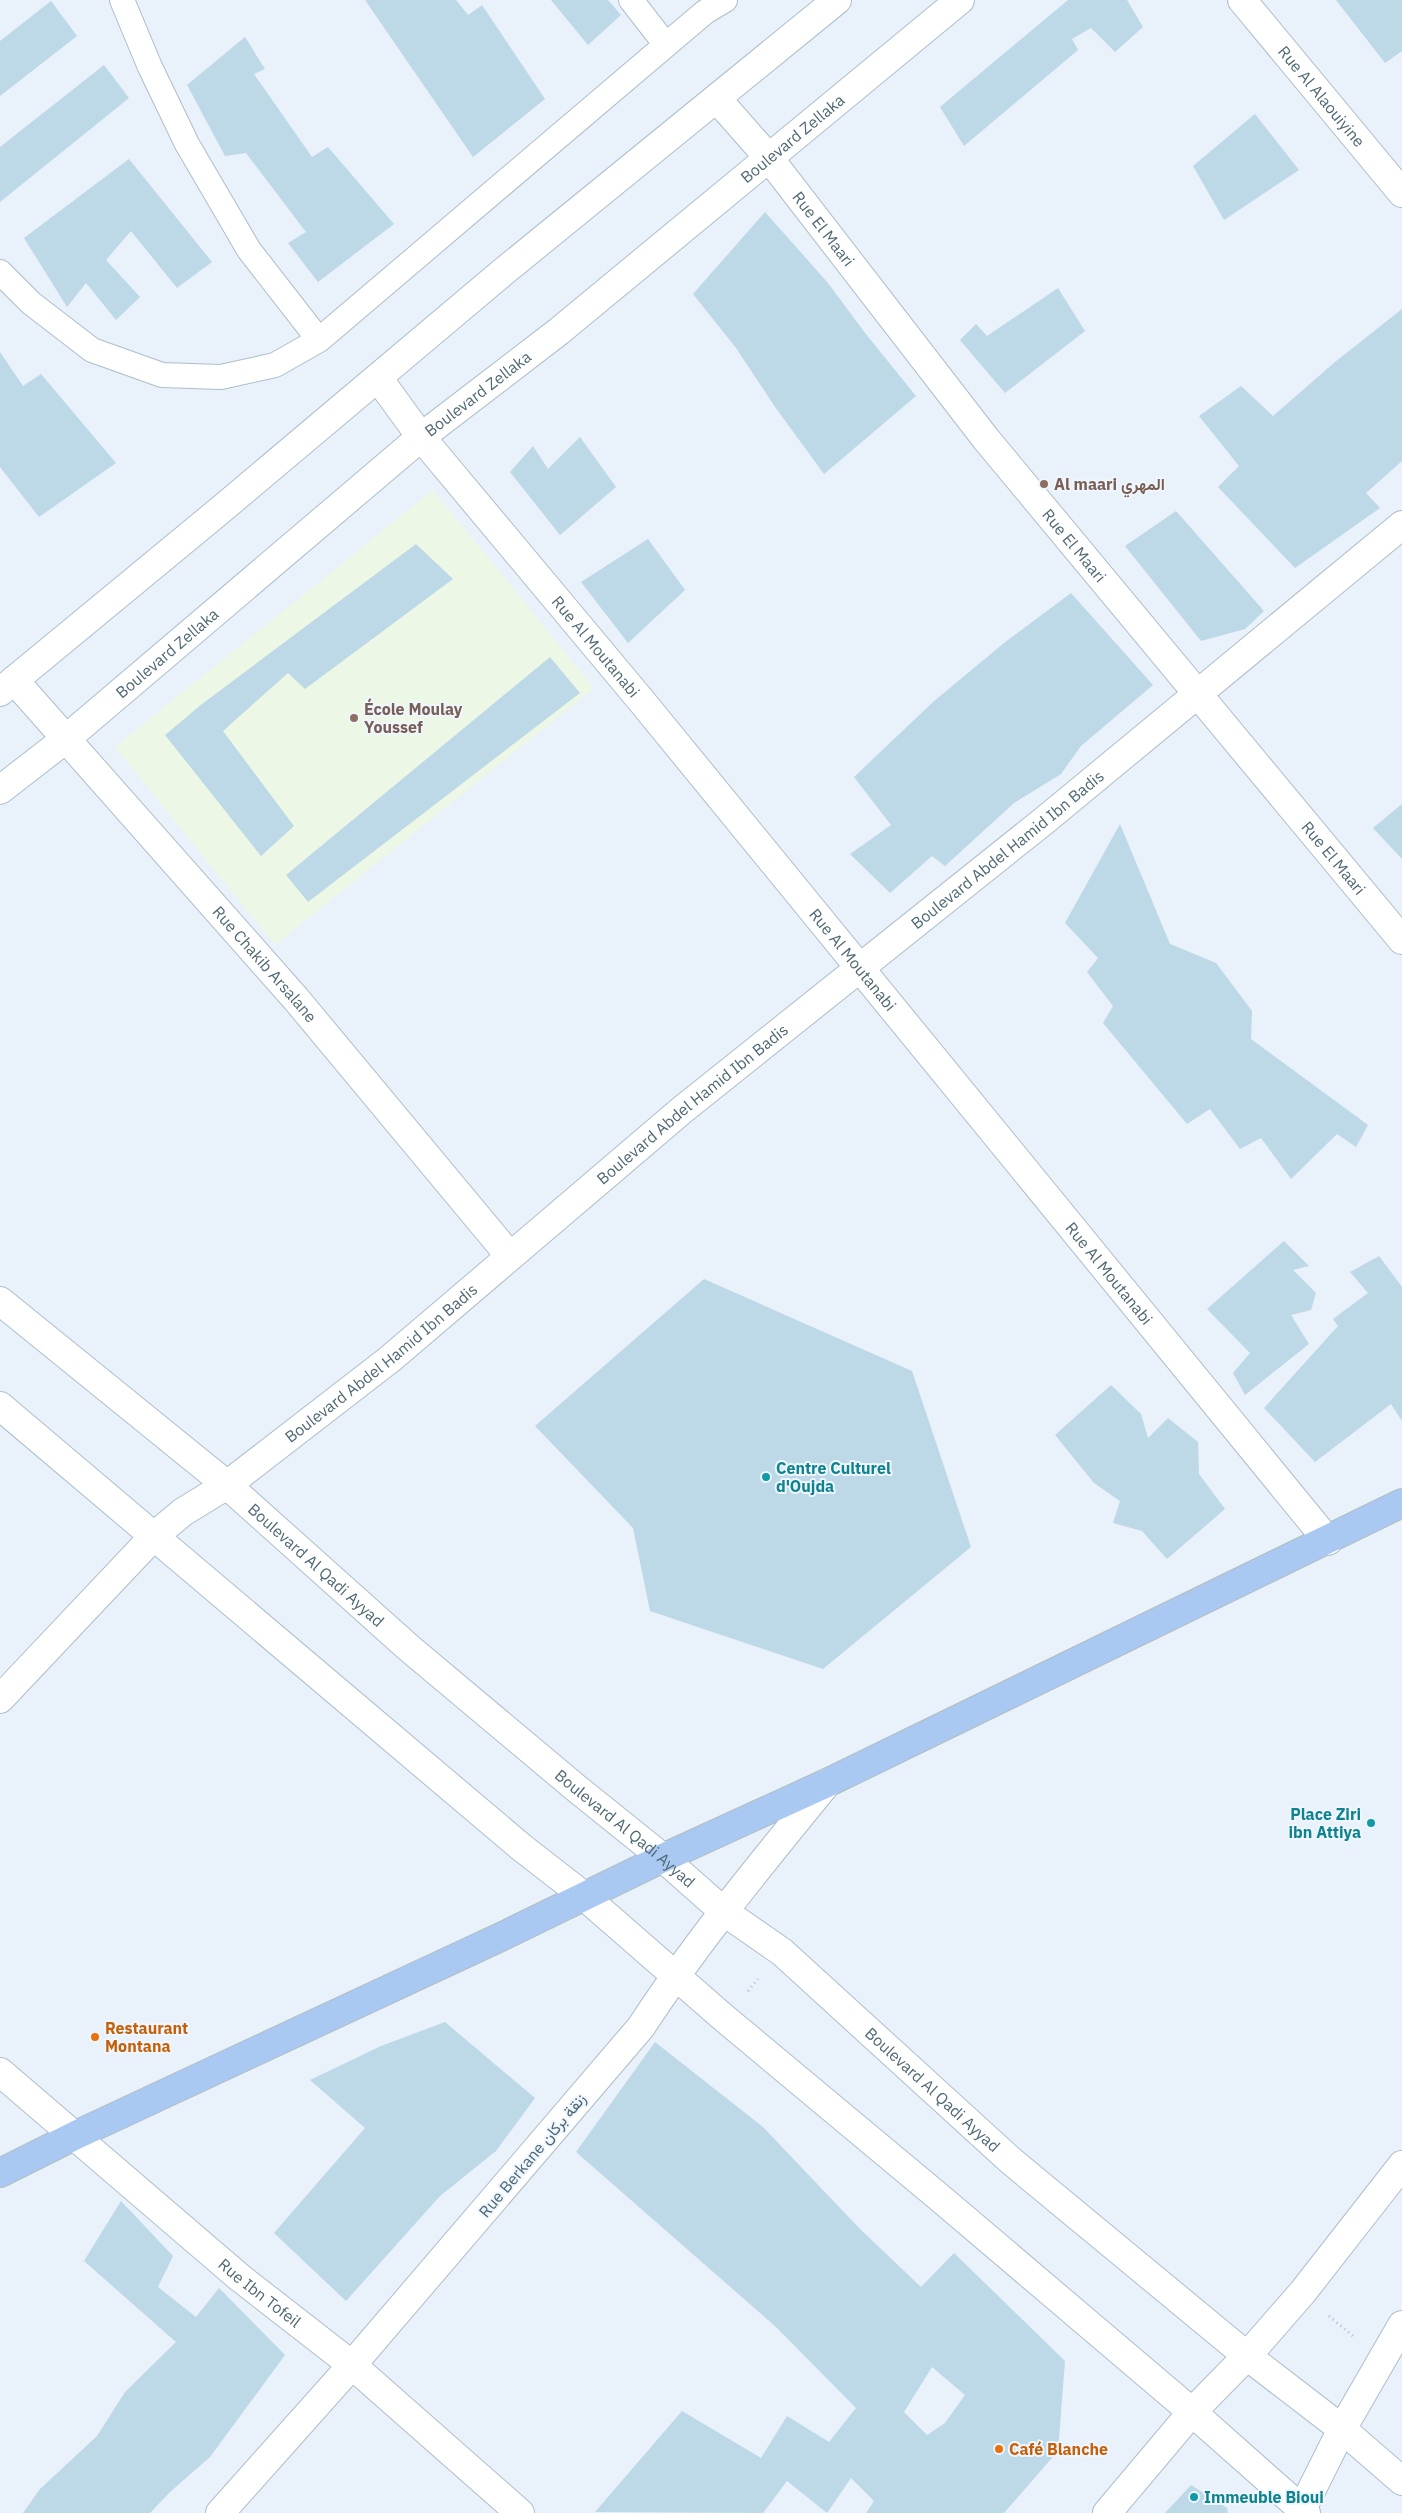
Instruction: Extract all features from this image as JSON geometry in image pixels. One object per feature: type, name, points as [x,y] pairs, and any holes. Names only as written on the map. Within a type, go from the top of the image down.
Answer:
[{"type":"main road","points":[[0,2174],[76,2135],[663,1858],[827,1783],[1328,1541],[1402,1503]]},
{"type":"street","points":[[7,686],[503,272],[837,0]]},
{"type":"street","name":"Boulevard Zellaka","points":[[0,790],[67,738],[422,437],[558,332],[960,0]]},
{"type":"street","name":"Rue Al Alaouiyine","points":[[1242,0],[1402,193]]},
{"type":"street","name":"Rue El Maari","points":[[717,99],[769,158],[986,439],[1402,940]]},
{"type":"street","name":"Rue Al Moutanabi","points":[[378,378],[422,437],[1328,1541]]},
{"type":"street","name":"Boulevard Abdel Hamid Ibn Badis","points":[[0,1699],[154,1536],[183,1512],[227,1485],[390,1359],[509,1255],[682,1110],[1045,820],[1402,525]]},
{"type":"street","name":"Rue Chakib Arsalane","points":[[7,686],[67,738],[296,999],[509,1255]]},
{"type":"street","name":"Boulevard Al Qadi Ayyad","points":[[0,1301],[227,1485],[417,1654],[663,1858],[723,1911],[782,1952],[1010,2160],[1247,2356],[1342,2429],[1402,2481]]},
{"type":"street","points":[[0,1406],[521,1847],[584,1896],[724,2018],[940,2198],[1192,2412],[1303,2512],[1342,2429],[1402,2325]]},
{"type":"street","name":"Rue Berkane زنقة بركان","points":[[220,2513],[352,2365],[641,2027],[675,1976],[723,1911],[827,1783]]},
{"type":"street","name":"Rue Ibn Tofeil","points":[[0,2072],[76,2135],[239,2277],[352,2365],[520,2513]]},
{"type":"street","points":[[1107,2513],[1192,2412],[1247,2356],[1302,2293],[1402,2165]]},
{"type":"lane","points":[[122,0],[150,67],[187,144],[249,250],[319,340]]},
{"type":"lane","points":[[631,0],[666,45]]},
{"type":"lane","points":[[0,272],[31,303],[92,350],[162,375],[221,377],[275,365],[319,340],[704,12],[724,0]]},
{"type":"path","points":[[724,2018],[782,1952]]},
{"type":"path","points":[[1302,2293],[1350,2334],[1385,2352]]},
{"type":"shaded area","name":"École Moulay Youssef","points":[[433,490],[594,688],[275,945],[115,747]]},
{"type":"building","points":[[365,0],[456,0],[468,15],[482,5],[545,99],[473,157]]},
{"type":"building","points":[[551,0],[608,0],[621,15],[588,45]]},
{"type":"building","points":[[1068,0],[1127,0],[1143,27],[1115,52],[1091,28],[1072,39],[1078,50],[964,146],[940,107]]},
{"type":"building","points":[[1336,0],[1402,0],[1402,51],[1385,63]]},
{"type":"building","points":[[51,1],[77,36],[0,96],[0,41]]},
{"type":"building","points":[[245,37],[265,69],[254,74],[312,157],[328,147],[394,224],[318,282],[288,243],[306,232],[246,153],[225,156],[187,85]]},
{"type":"building","points":[[104,65],[129,98],[0,202],[0,147]]},
{"type":"building","points":[[1255,114],[1299,170],[1224,220],[1193,166]]},
{"type":"building","points":[[129,159],[212,262],[177,288],[131,231],[106,260],[140,297],[116,320],[86,283],[67,307],[24,238]]},
{"type":"building","points":[[765,212],[828,283],[865,333],[916,396],[824,474],[775,407],[736,348],[693,294]]},
{"type":"building","points":[[1058,288],[1085,331],[1005,393],[960,340],[976,324],[987,336]]},
{"type":"building","points":[[1402,309],[1402,461],[1366,493],[1380,508],[1295,568],[1218,487],[1239,466],[1199,416],[1241,386],[1273,416],[1335,362]]},
{"type":"building","points":[[0,352],[23,386],[41,374],[116,463],[39,517],[0,467]]},
{"type":"building","points":[[580,437],[616,487],[560,535],[510,472],[533,446],[548,469]]},
{"type":"building","points":[[1176,511],[1264,611],[1245,629],[1201,641],[1125,546]]},
{"type":"building","points":[[648,539],[685,590],[628,643],[581,582]]},
{"type":"building","points":[[416,544],[453,579],[305,689],[288,673],[223,731],[294,826],[261,856],[165,735],[202,704]]},
{"type":"building","points":[[1071,593],[1153,685],[1081,746],[1061,774],[1014,803],[945,866],[932,856],[890,893],[850,854],[891,825],[854,777],[933,702],[1004,643]]},
{"type":"building","points":[[550,657],[580,693],[308,902],[286,875]]},
{"type":"building","points":[[1402,804],[1402,859],[1373,828]]},
{"type":"building","points":[[1120,824],[1170,944],[1216,963],[1252,1011],[1251,1039],[1368,1125],[1356,1147],[1337,1134],[1291,1179],[1261,1138],[1240,1149],[1210,1109],[1187,1124],[1103,1023],[1113,1006],[1087,972],[1098,958],[1065,923]]},
{"type":"building","points":[[1284,1241],[1309,1266],[1293,1270],[1316,1293],[1311,1310],[1291,1315],[1309,1344],[1245,1395],[1233,1373],[1250,1353],[1207,1309]]},
{"type":"building","points":[[1379,1256],[1402,1287],[1402,1421],[1391,1404],[1315,1462],[1264,1408],[1338,1326],[1333,1319],[1368,1293],[1350,1272]]},
{"type":"building","name":"Centre Culturel d'Oujda","points":[[704,1279],[912,1371],[971,1547],[823,1669],[650,1611],[633,1528],[535,1426]]},
{"type":"building","points":[[1111,1385],[1141,1414],[1148,1438],[1168,1418],[1198,1442],[1199,1474],[1225,1509],[1167,1559],[1142,1531],[1113,1523],[1120,1501],[1094,1483],[1055,1435]]},
{"type":"building","points":[[445,2022],[535,2098],[496,2151],[440,2196],[346,2301],[274,2233],[365,2128],[310,2080],[381,2046]]},
{"type":"building","points":[[655,2042],[763,2127],[860,2229],[921,2287],[954,2253],[1065,2361],[1058,2451],[1004,2513],[866,2513],[874,2501],[851,2478],[827,2513],[787,2481],[763,2513],[595,2512],[682,2411],[761,2458],[787,2416],[829,2442],[856,2408],[775,2326],[576,2152]],"holes":[[[932,2367],[965,2395],[945,2423],[927,2435],[904,2412]]]},
{"type":"building","points":[[121,2201],[173,2256],[158,2287],[196,2317],[219,2288],[285,2355],[210,2457],[170,2492],[150,2513],[23,2513],[40,2489],[97,2436],[125,2392],[176,2342],[84,2261]]},
{"type":"building","name":"Immeuble Bioui","points":[[1191,2485],[1227,2508],[1228,2513],[1165,2513]]},
{"type":"place","name":"Al maari المهري","points":[[1044,484]]},
{"type":"place","name":"École Moulay Youssef","points":[[354,718]]},
{"type":"place","name":"Centre Culturel d'Oujda","points":[[766,1477]]},
{"type":"place","name":"Place Ziri ibn Attiya","points":[[1371,1823]]},
{"type":"place","name":"Restaurant Montana","points":[[95,2037]]},
{"type":"place","name":"Café Blanche","points":[[999,2449]]},
{"type":"place","name":"Immeuble Bioui","points":[[1194,2497]]}]
